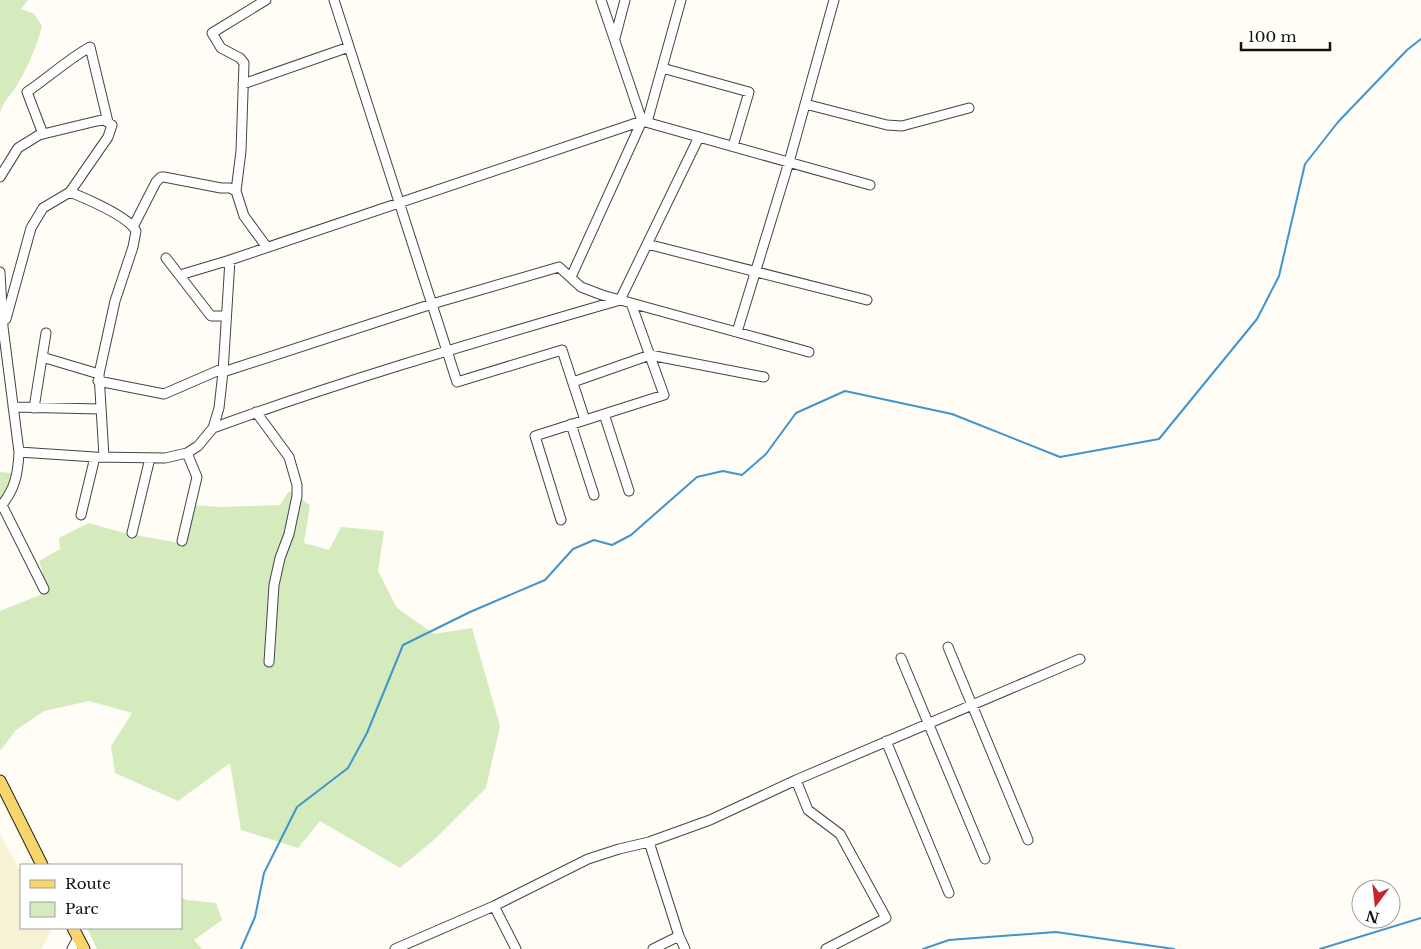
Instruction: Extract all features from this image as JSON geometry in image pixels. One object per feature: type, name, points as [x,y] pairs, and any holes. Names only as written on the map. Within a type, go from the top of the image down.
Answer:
[{"type":"main road","points":[[0,781],[42,864]]},
{"type":"main road","points":[[76,933],[84,949]]},
{"type":"street","points":[[266,0],[212,33],[223,50],[243,60],[241,143],[236,191],[244,216],[266,246]]},
{"type":"street","points":[[334,0],[457,382],[562,350],[585,420]]},
{"type":"street","points":[[602,0],[644,121]]},
{"type":"street","points":[[615,40],[625,0]]},
{"type":"street","points":[[571,277],[644,121],[662,68],[681,0]]},
{"type":"street","points":[[736,332],[789,162],[834,0]]},
{"type":"street","points":[[3,328],[31,228],[43,208],[70,192],[112,129],[112,125],[108,122],[90,47],[70,58],[51,76],[28,92],[43,134]]},
{"type":"street","points":[[243,84],[349,47]]},
{"type":"street","points":[[662,68],[749,92],[733,146]]},
{"type":"street","points":[[805,104],[887,125],[902,126],[969,108]]},
{"type":"street","points":[[0,177],[18,148],[43,134],[97,121],[108,122]]},
{"type":"street","points":[[180,275],[230,260],[266,246],[644,121],[870,185]]},
{"type":"street","points":[[213,428],[256,412],[447,350],[620,300],[699,137]]},
{"type":"street","points":[[133,227],[156,182],[161,177],[230,188],[236,191]]},
{"type":"street","points":[[70,192],[112,212],[136,231],[133,247],[115,301],[98,377],[100,457],[81,515]]},
{"type":"street","points":[[647,244],[867,300]]},
{"type":"street","points":[[166,258],[211,316],[226,316]]},
{"type":"street","points":[[19,452],[100,457],[165,458],[187,453],[198,446],[213,428],[219,408],[230,260]]},
{"type":"street","points":[[42,357],[98,377],[164,394],[223,370],[432,304],[558,267],[581,287],[620,300],[809,352]]},
{"type":"street","points":[[0,272],[3,328],[19,452],[16,482],[13,490],[1,506],[44,589]]},
{"type":"street","points":[[561,520],[536,436],[664,395],[631,303]]},
{"type":"street","points":[[34,408],[46,334]]},
{"type":"street","points":[[572,382],[650,355],[764,378]]},
{"type":"street","points":[[13,407],[100,409]]},
{"type":"street","points":[[256,412],[289,457],[297,485],[297,496],[290,534],[275,576],[269,662]]},
{"type":"street","points":[[604,414],[629,491]]},
{"type":"street","points":[[571,424],[594,495]]},
{"type":"street","points":[[182,541],[196,477],[187,453]]},
{"type":"street","points":[[132,532],[150,458]]},
{"type":"street","points":[[948,647],[1028,840]]},
{"type":"street","points":[[901,658],[985,859]]},
{"type":"street","points":[[396,949],[494,906],[588,859],[649,842],[710,820],[796,780],[1080,659]]},
{"type":"street","points":[[886,741],[949,893]]},
{"type":"street","points":[[796,780],[808,810],[840,834],[886,918],[826,949]]},
{"type":"street","points":[[649,842],[679,936],[685,949]]},
{"type":"street","points":[[494,906],[516,949]]},
{"type":"street","points":[[72,949],[76,933]]},
{"type":"street","points":[[653,949],[679,936]]},
{"type":"shaded area","points":[[0,834],[20,870],[20,929],[50,929],[51,932],[41,949],[0,949]]},
{"type":"green space","points":[[0,0],[28,0],[21,9],[34,14],[42,26],[28,65],[0,113]]},
{"type":"green space","points":[[0,472],[12,473],[9,492],[0,502]]},
{"type":"green space","points":[[289,491],[310,505],[304,543],[329,550],[341,527],[384,531],[378,571],[397,608],[434,634],[472,628],[500,726],[486,788],[435,839],[400,868],[320,821],[298,848],[241,830],[230,763],[178,801],[115,773],[111,746],[132,713],[89,701],[44,711],[16,730],[1,750],[0,748],[0,611],[48,590],[39,561],[60,549],[59,538],[89,523],[124,533],[185,544],[193,505],[221,507],[280,505]]},
{"type":"green space","points":[[182,898],[187,900],[216,903],[222,920],[194,940],[202,949],[97,949],[87,929],[182,929]]},
{"type":"waterway","points":[[241,949],[255,917],[264,873],[297,807],[348,768],[367,733],[403,645],[470,612],[545,580],[573,549],[594,540],[612,545],[631,535],[697,477],[723,471],[742,475],[766,454],[796,413],[845,391],[952,414],[1060,457],[1159,439],[1257,319],[1279,276],[1305,164],[1338,122],[1407,50],[1421,39]]},
{"type":"waterway","points":[[1320,949],[1421,918]]},
{"type":"waterway","points":[[923,949],[949,940],[1056,932],[1174,949]]}]
